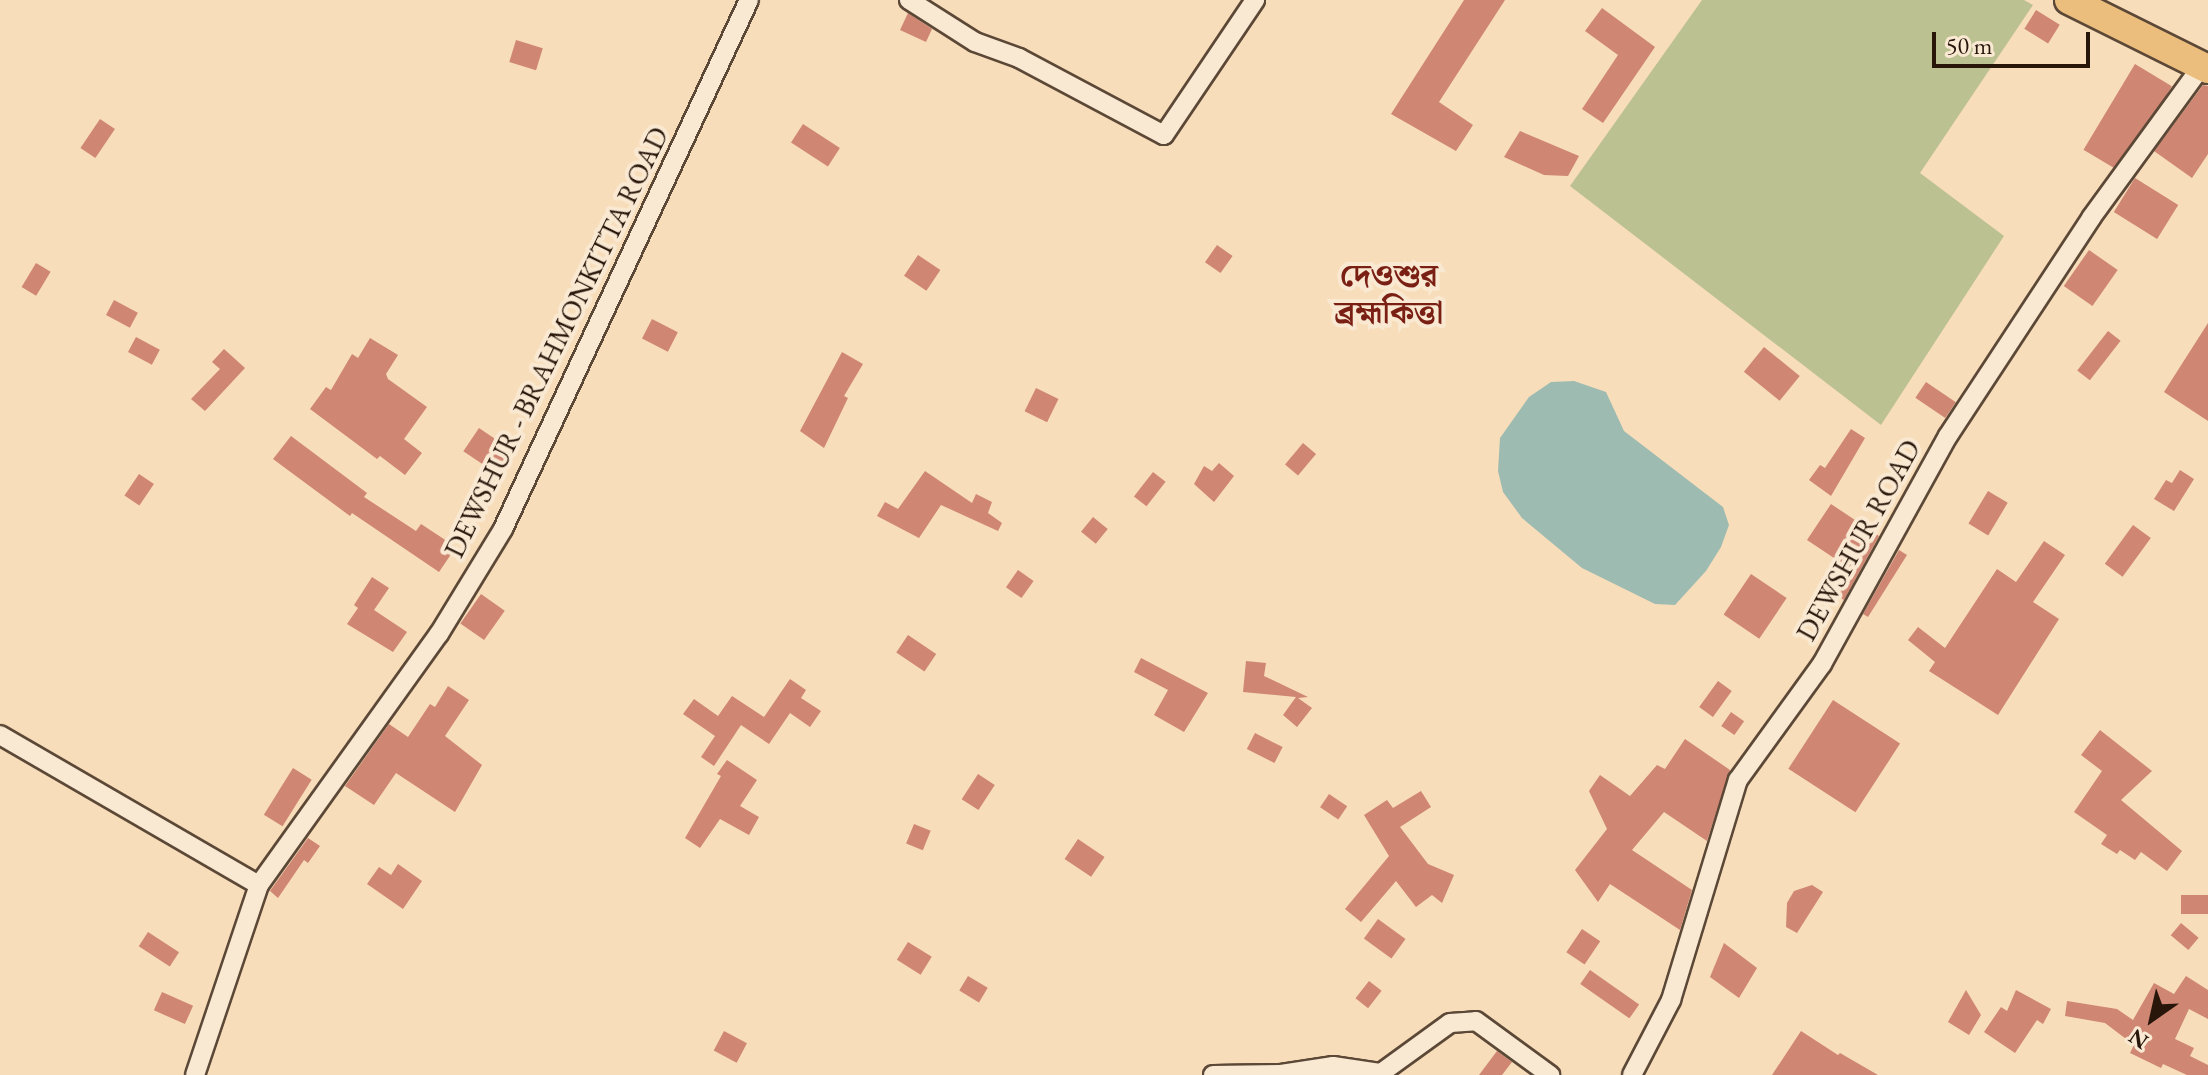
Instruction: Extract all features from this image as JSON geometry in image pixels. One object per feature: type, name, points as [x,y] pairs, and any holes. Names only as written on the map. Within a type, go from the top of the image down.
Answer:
[{"type":"main road","points":[[2069,0],[2205,68]]},
{"type":"street","name":"DEWSHUR - BRAHMONKITTA ROAD","points":[[195,1075],[259,885],[439,634],[503,529],[749,0]]},
{"type":"street","points":[[909,0],[975,42],[1019,58],[1164,135],[1255,0]]},
{"type":"street","name":"DEWSHUR ROAD","points":[[1632,1075],[1671,1000],[1738,780],[1822,664],[1948,436],[2091,218],[2205,68]]},
{"type":"street","points":[[0,735],[259,885]]},
{"type":"street","points":[[1213,1075],[1281,1074],[1333,1066],[1381,1073],[1450,1023],[1476,1021],[1550,1075]]},
{"type":"green space","points":[[1702,0],[2024,0],[2033,5],[1920,173],[2004,236],[1881,425],[1570,186]]},
{"type":"water","points":[[1574,381],[1606,392],[1624,431],[1723,507],[1729,525],[1721,547],[1706,571],[1675,605],[1655,604],[1582,568],[1522,518],[1503,492],[1498,471],[1500,438],[1529,397],[1551,382]]},
{"type":"building","points":[[1464,0],[1505,0],[1439,102],[1473,125],[1456,151],[1391,114]]},
{"type":"building","points":[[1602,8],[1655,47],[1603,123],[1582,109],[1618,55],[1585,31]]},
{"type":"building","points":[[2036,10],[2060,25],[2048,43],[2024,29]]},
{"type":"building","points":[[908,13],[932,29],[926,42],[900,30]]},
{"type":"building","points":[[516,40],[543,48],[536,70],[509,62]]},
{"type":"building","points":[[2135,64],[2172,86],[2120,172],[2083,150]]},
{"type":"building","points":[[2203,85],[2208,86],[2208,154],[2192,178],[2154,151]]},
{"type":"building","points":[[100,119],[115,129],[95,158],[80,148]]},
{"type":"building","points":[[803,124],[840,148],[828,166],[791,142]]},
{"type":"building","points":[[1520,131],[1579,156],[1568,176],[1544,175],[1504,157]]},
{"type":"building","points":[[2135,178],[2178,205],[2157,239],[2114,212]]},
{"type":"building","points":[[1217,245],[1233,256],[1221,273],[1205,262]]},
{"type":"building","points":[[2089,250],[2118,270],[2092,306],[2064,286]]},
{"type":"building","points":[[918,255],[940,270],[926,291],[904,276]]},
{"type":"building","points":[[36,263],[51,272],[36,296],[22,287]]},
{"type":"building","points":[[114,300],[138,313],[130,328],[106,315]]},
{"type":"building","points":[[652,319],[678,332],[668,352],[642,339]]},
{"type":"building","points":[[2208,323],[2208,421],[2164,392]]},
{"type":"building","points":[[2108,331],[2121,341],[2090,380],[2077,370]]},
{"type":"building","points":[[136,337],[160,350],[152,365],[128,352]]},
{"type":"building","points":[[370,338],[398,355],[386,374],[388,379],[427,407],[404,439],[422,453],[405,475],[380,456],[377,459],[310,409],[326,387],[331,390],[352,354],[358,358]]},
{"type":"building","points":[[1764,347],[1800,376],[1780,401],[1744,372]]},
{"type":"building","points":[[224,349],[245,368],[205,411],[191,399],[220,369],[212,362]]},
{"type":"building","points":[[842,352],[863,364],[844,396],[848,398],[824,448],[800,431]]},
{"type":"building","points":[[1926,382],[1956,402],[1945,418],[1915,398]]},
{"type":"building","points":[[1036,388],[1058,399],[1047,422],[1025,411]]},
{"type":"building","points":[[479,428],[512,450],[497,474],[463,451]]},
{"type":"building","points":[[1851,429],[1865,438],[1831,496],[1809,480],[1820,465],[1825,468]]},
{"type":"building","points":[[291,436],[367,493],[364,497],[416,531],[421,524],[456,547],[439,572],[352,513],[350,516],[273,459]]},
{"type":"building","points":[[1303,443],[1316,454],[1298,475],[1285,464]]},
{"type":"building","points":[[1219,463],[1234,476],[1214,502],[1194,484],[1204,466],[1212,471]]},
{"type":"building","points":[[2180,470],[2194,479],[2174,511],[2154,499],[2166,480],[2172,483]]},
{"type":"building","points":[[925,471],[972,503],[976,494],[992,502],[988,513],[1002,523],[998,531],[941,505],[919,538],[877,516],[885,502],[898,509]]},
{"type":"building","points":[[1153,472],[1166,482],[1147,506],[1134,496]]},
{"type":"building","points":[[139,474],[154,484],[139,506],[124,496]]},
{"type":"building","points":[[1988,491],[2008,503],[1988,535],[1968,524]]},
{"type":"building","points":[[1831,504],[1879,536],[1844,600],[1835,594],[1852,570],[1807,540]]},
{"type":"building","points":[[1093,517],[1108,529],[1096,544],[1081,532]]},
{"type":"building","points":[[2133,525],[2151,538],[2123,577],[2105,564]]},
{"type":"building","points":[[2044,541],[2065,555],[2033,602],[2059,619],[1998,715],[1929,671],[1935,662],[1908,640],[1918,627],[1945,648],[1997,569],[2016,582]]},
{"type":"building","points":[[1899,550],[1907,555],[1868,617],[1863,614]]},
{"type":"building","points":[[1018,570],[1034,581],[1022,598],[1006,587]]},
{"type":"building","points":[[1751,574],[1787,598],[1759,639],[1724,615]]},
{"type":"building","points":[[372,577],[389,588],[374,610],[407,632],[393,652],[347,624],[358,608],[354,605]]},
{"type":"building","points":[[481,594],[505,611],[484,640],[460,623]]},
{"type":"building","points":[[908,635],[936,654],[924,671],[896,652]]},
{"type":"building","points":[[1141,658],[1208,693],[1184,732],[1154,715],[1168,690],[1134,672]]},
{"type":"building","points":[[1246,661],[1266,663],[1264,676],[1308,697],[1298,698],[1312,708],[1297,727],[1283,715],[1296,697],[1243,692]]},
{"type":"building","points":[[790,679],[806,690],[801,698],[821,711],[810,727],[790,713],[769,744],[741,725],[714,766],[701,757],[715,736],[683,714],[694,699],[718,716],[732,696],[764,717]]},
{"type":"building","points":[[1718,681],[1732,691],[1713,717],[1699,707]]},
{"type":"building","points":[[448,686],[469,700],[445,736],[482,765],[455,812],[396,773],[374,805],[345,786],[389,724],[408,737],[430,704],[435,707]]},
{"type":"building","points":[[1833,700],[1900,744],[1855,812],[1788,769]]},
{"type":"building","points":[[1731,712],[1744,721],[1734,735],[1721,726]]},
{"type":"building","points":[[2100,730],[2152,771],[2121,800],[2182,851],[2167,871],[2141,852],[2135,860],[2120,850],[2117,854],[2101,844],[2107,835],[2074,812],[2102,771],[2081,755]]},
{"type":"building","points":[[1255,733],[1283,747],[1274,763],[1247,749]]},
{"type":"building","points":[[1685,739],[1730,770],[1707,841],[1664,812],[1632,850],[1692,890],[1680,930],[1610,884],[1598,902],[1575,870],[1607,829],[1589,791],[1600,775],[1630,796],[1657,765],[1665,769]]},
{"type":"building","points":[[727,760],[757,780],[740,806],[759,817],[749,835],[720,819],[700,848],[685,838]]},
{"type":"building","points":[[293,768],[312,780],[283,826],[264,815]]},
{"type":"building","points":[[978,774],[995,785],[978,810],[962,799]]},
{"type":"building","points":[[1421,791],[1431,807],[1400,827],[1428,864],[1454,875],[1442,903],[1432,895],[1416,907],[1396,881],[1361,922],[1345,909],[1389,856],[1364,815],[1387,800],[1393,808]]},
{"type":"building","points":[[1329,794],[1347,806],[1338,820],[1320,807]]},
{"type":"building","points":[[914,824],[931,831],[923,850],[906,843]]},
{"type":"building","points":[[308,838],[320,846],[308,863],[304,860],[278,898],[270,891]]},
{"type":"building","points":[[1078,839],[1105,857],[1091,877],[1065,859]]},
{"type":"building","points":[[398,864],[422,881],[403,909],[367,884],[379,867],[391,875]]},
{"type":"building","points":[[1812,885],[1823,892],[1797,933],[1786,927],[1787,903],[1794,891]]},
{"type":"building","points":[[2181,895],[2208,895],[2208,914],[2181,914]]},
{"type":"building","points":[[1378,919],[1406,939],[1391,958],[1364,938]]},
{"type":"building","points":[[2181,923],[2199,938],[2188,950],[2171,935]]},
{"type":"building","points":[[1582,929],[1600,941],[1585,965],[1566,952]]},
{"type":"building","points":[[148,932],[179,952],[170,966],[139,946]]},
{"type":"building","points":[[908,942],[932,957],[921,975],[897,960]]},
{"type":"building","points":[[1724,943],[1757,968],[1739,998],[1710,977]]},
{"type":"building","points":[[1590,970],[1639,1004],[1629,1018],[1580,984]]},
{"type":"building","points":[[968,976],[988,988],[979,1002],[959,991]]},
{"type":"building","points":[[2186,976],[2208,990],[2208,1019],[2189,1009],[2175,1039],[2194,1048],[2190,1056],[2208,1065],[2208,1075],[2187,1075],[2163,1064],[2161,1068],[2130,1053],[2134,1045],[2105,1023],[2065,1016],[2067,1001],[2117,1009],[2133,1020],[2154,983],[2174,994]]},
{"type":"building","points":[[1369,981],[1382,991],[1368,1008],[1355,998]]},
{"type":"building","points":[[1966,990],[1981,1015],[1969,1035],[1948,1022]]},
{"type":"building","points":[[2016,990],[2051,1009],[2043,1024],[2037,1020],[2015,1053],[1984,1032],[2001,1007],[2007,1011]]},
{"type":"building","points":[[162,992],[193,1006],[185,1024],[154,1010]]},
{"type":"building","points":[[724,1031],[747,1043],[737,1063],[714,1050]]},
{"type":"building","points":[[1801,1031],[1838,1055],[1840,1053],[1878,1075],[1772,1075]]},
{"type":"building","points":[[1497,1051],[1512,1062],[1502,1075],[1479,1075]]},
{"type":"district","name":"দেওশুর ব্রহ্মকিত্তা","points":[[1389,294]]}]
